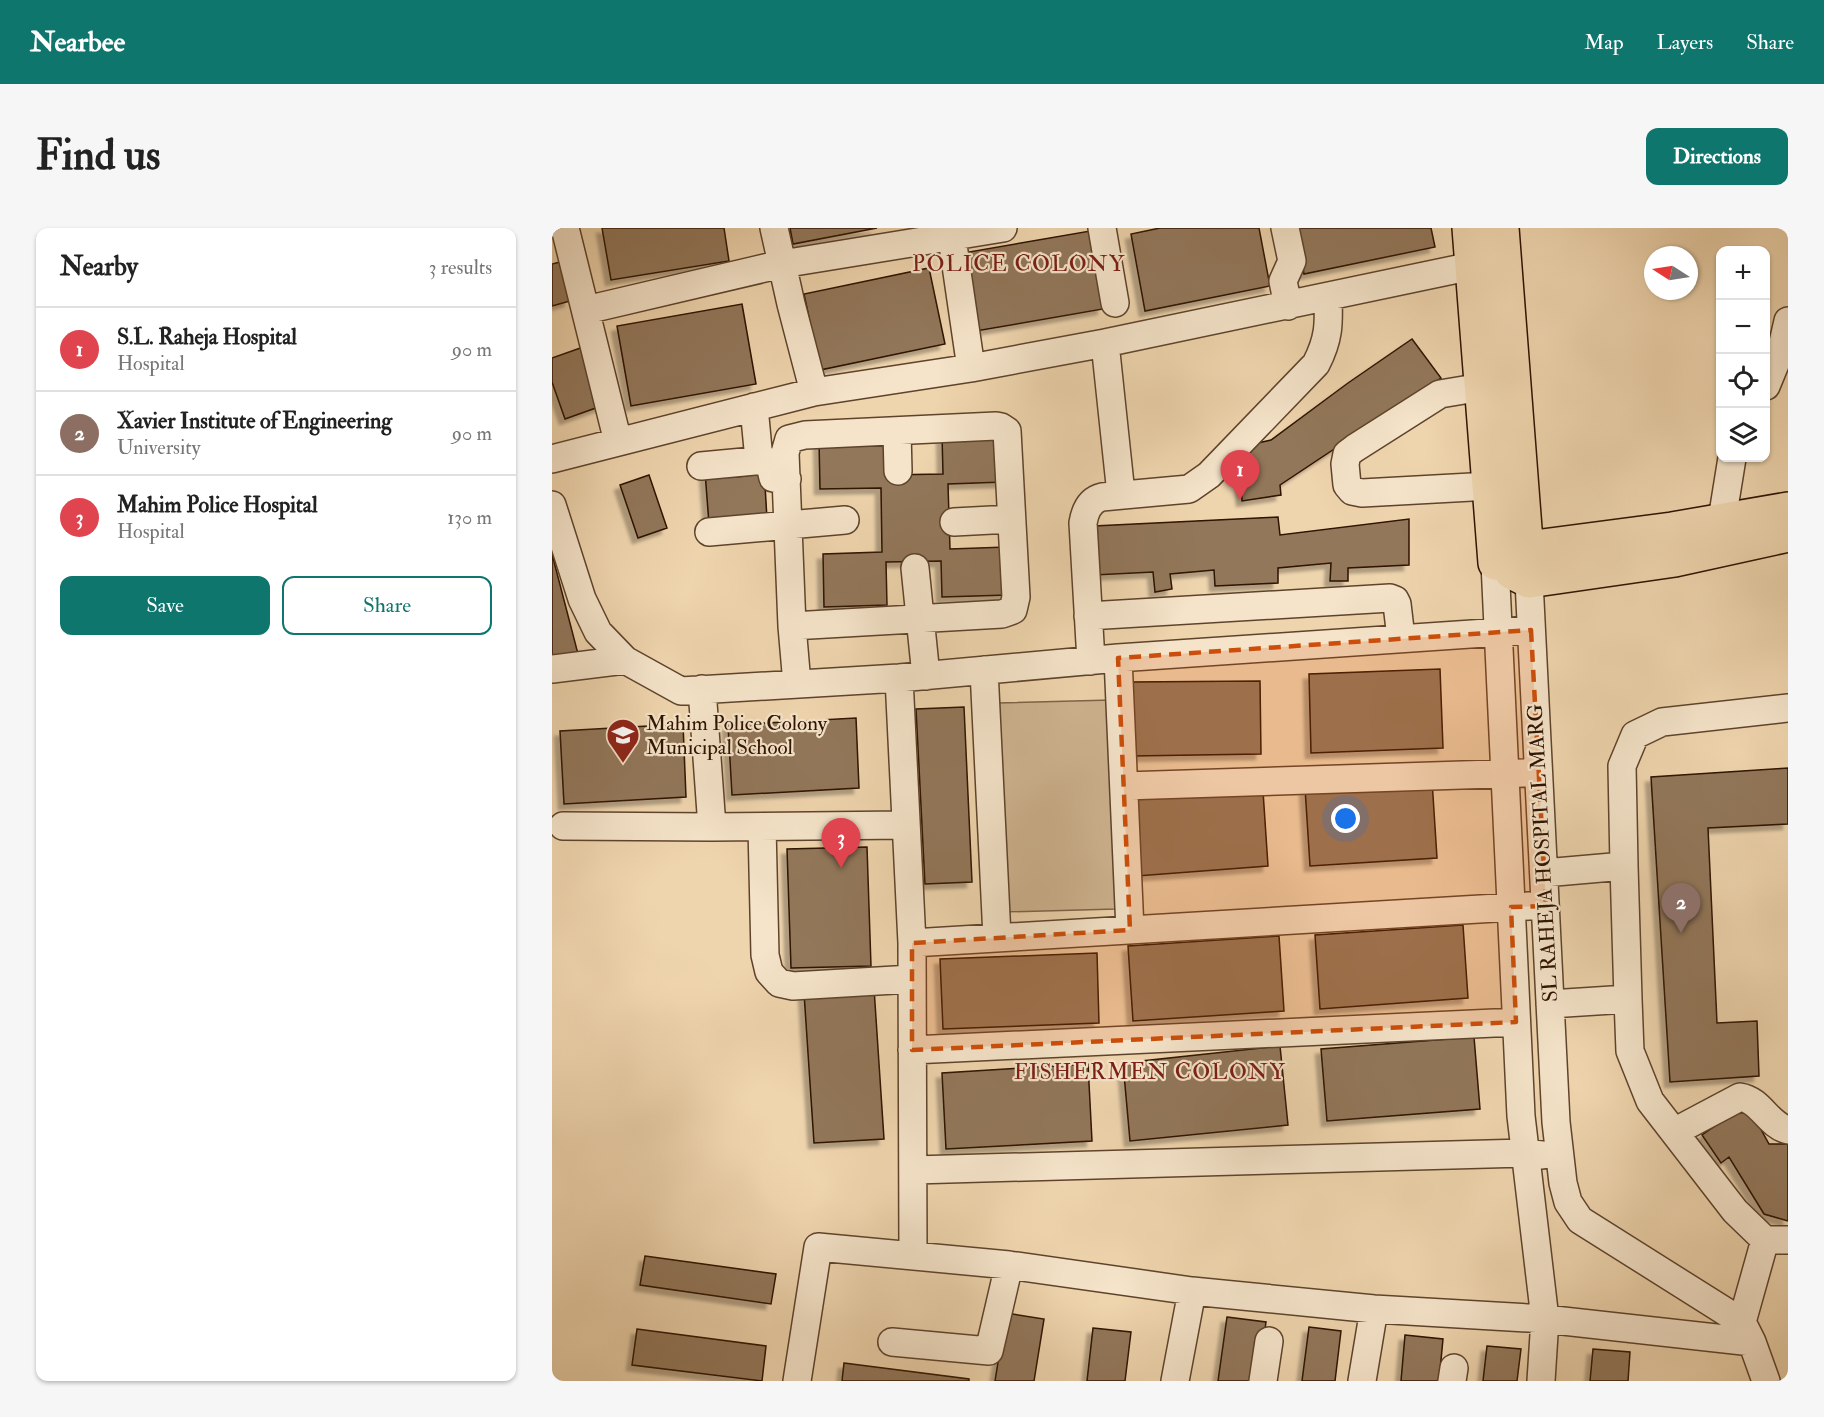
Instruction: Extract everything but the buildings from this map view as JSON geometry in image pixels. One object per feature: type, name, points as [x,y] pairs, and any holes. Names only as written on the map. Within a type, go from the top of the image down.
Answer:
[{"type":"main road","name":"SL RAHEJA HOSPITAL MARG","points":[[1469,228],[1488,263],[1527,548],[1529,581]]},
{"type":"main road","name":"SL RAHEJA HOSPITAL MARG","points":[[1495,564],[1482,387],[1488,263],[1502,228]]},
{"type":"main road","points":[[1495,564],[1527,548],[1788,509]]},
{"type":"main road","points":[[1495,564],[1529,581],[1675,560],[1788,535]]},
{"type":"street","points":[[565,228],[618,442]]},
{"type":"street","points":[[774,228],[814,392]]},
{"type":"street","points":[[586,310],[782,264],[943,234],[1003,228]]},
{"type":"street","points":[[1102,228],[1115,303]]},
{"type":"street","points":[[1285,228],[1292,261],[1283,281],[1288,306]]},
{"type":"street","points":[[943,234],[971,368]]},
{"type":"street","points":[[552,459],[814,392],[971,368],[1105,343],[1488,263]]},
{"type":"street","points":[[1091,661],[1083,523],[1085,513],[1095,499],[1121,494],[1189,489],[1209,475],[1317,364],[1325,348],[1329,330],[1328,297]]},
{"type":"street","points":[[1770,376],[1782,347],[1788,321]]},
{"type":"street","points":[[1105,343],[1121,494]]},
{"type":"street","points":[[1482,387],[1440,394],[1355,448],[1347,454],[1345,464],[1347,485],[1353,491],[1362,493],[1490,486]]},
{"type":"street","points":[[754,407],[759,460]]},
{"type":"street","points":[[792,626],[1002,614],[1013,610],[1016,597],[1007,431],[996,426],[805,435],[789,439],[785,453],[792,626],[797,684]]},
{"type":"street","points":[[897,430],[898,471]]},
{"type":"street","points":[[701,466],[765,460],[769,462],[773,478],[787,479]]},
{"type":"street","points":[[1722,520],[1731,462]]},
{"type":"street","points":[[552,506],[582,599],[598,632],[625,660],[681,691],[899,678],[1118,658],[1532,630]]},
{"type":"street","points":[[954,522],[1011,519]]},
{"type":"street","points":[[709,532],[845,520]]},
{"type":"street","name":"SL RAHEJA HOSPITAL MARG","points":[[1495,564],[1524,1153],[1545,1319],[1541,1381]]},
{"type":"street","points":[[915,568],[926,675]]},
{"type":"street","name":"SL RAHEJA HOSPITAL MARG","points":[[1529,581],[1550,1004],[1560,1158],[1568,1202],[1580,1220],[1747,1332]]},
{"type":"street","points":[[1088,616],[1390,598],[1397,604],[1401,638]]},
{"type":"street","points":[[1118,658],[1130,930]]},
{"type":"street","points":[[552,669],[625,660]]},
{"type":"street","points":[[984,670],[997,938]]},
{"type":"street","points":[[899,678],[912,943],[913,1256]]},
{"type":"street","points":[[702,689],[712,827]]},
{"type":"street","points":[[1766,1381],[1747,1332],[1776,1240],[1735,1211],[1650,1101],[1630,1051],[1623,866],[1622,766],[1635,735],[1662,722],[1788,708]]},
{"type":"street","points":[[1124,786],[1506,772],[1539,773]]},
{"type":"street","points":[[563,826],[906,825]]},
{"type":"street","points":[[762,827],[765,956],[770,972],[779,984],[793,986],[912,979]]},
{"type":"street","points":[[1544,873],[1623,866]]},
{"type":"street","points":[[912,943],[1546,906]]},
{"type":"street","points":[[1550,1004],[1628,999]]},
{"type":"street","points":[[912,1050],[1516,1022]]},
{"type":"street","points":[[1674,1132],[1740,1097],[1750,1098],[1772,1122],[1788,1130]]},
{"type":"street","points":[[914,1170],[1524,1153],[1560,1158]]},
{"type":"street","points":[[797,1381],[818,1247],[1009,1265],[1192,1291],[1374,1309],[1747,1332]]},
{"type":"street","points":[[892,1342],[989,1351],[1009,1265]]},
{"type":"street","points":[[1176,1381],[1192,1291]]},
{"type":"street","points":[[1362,1381],[1374,1309]]},
{"type":"street","points":[[1263,1381],[1269,1341]]},
{"type":"highlighted area","points":[[1531,630],[1546,906],[1511,907],[1516,1022],[912,1050],[912,943],[1130,930],[1118,658]]},
{"type":"shaded area","points":[[1111,700],[1116,909],[1002,912],[997,703]]},
{"type":"place","name":"S.L. Raheja Hospital","points":[[1240,500]]},
{"type":"place","name":"Mahim Police Colony Municipal School","points":[[623,764]]},
{"type":"place","name":"Mahim Police Hospital","points":[[841,868]]},
{"type":"place","name":"Xavier Institute of Engineering","points":[[1681,933]]},
{"type":"district","name":"POLICE COLONY","points":[[1019,264]]},
{"type":"district","name":"FISHERMEN COLONY","points":[[1150,1072]]}]
